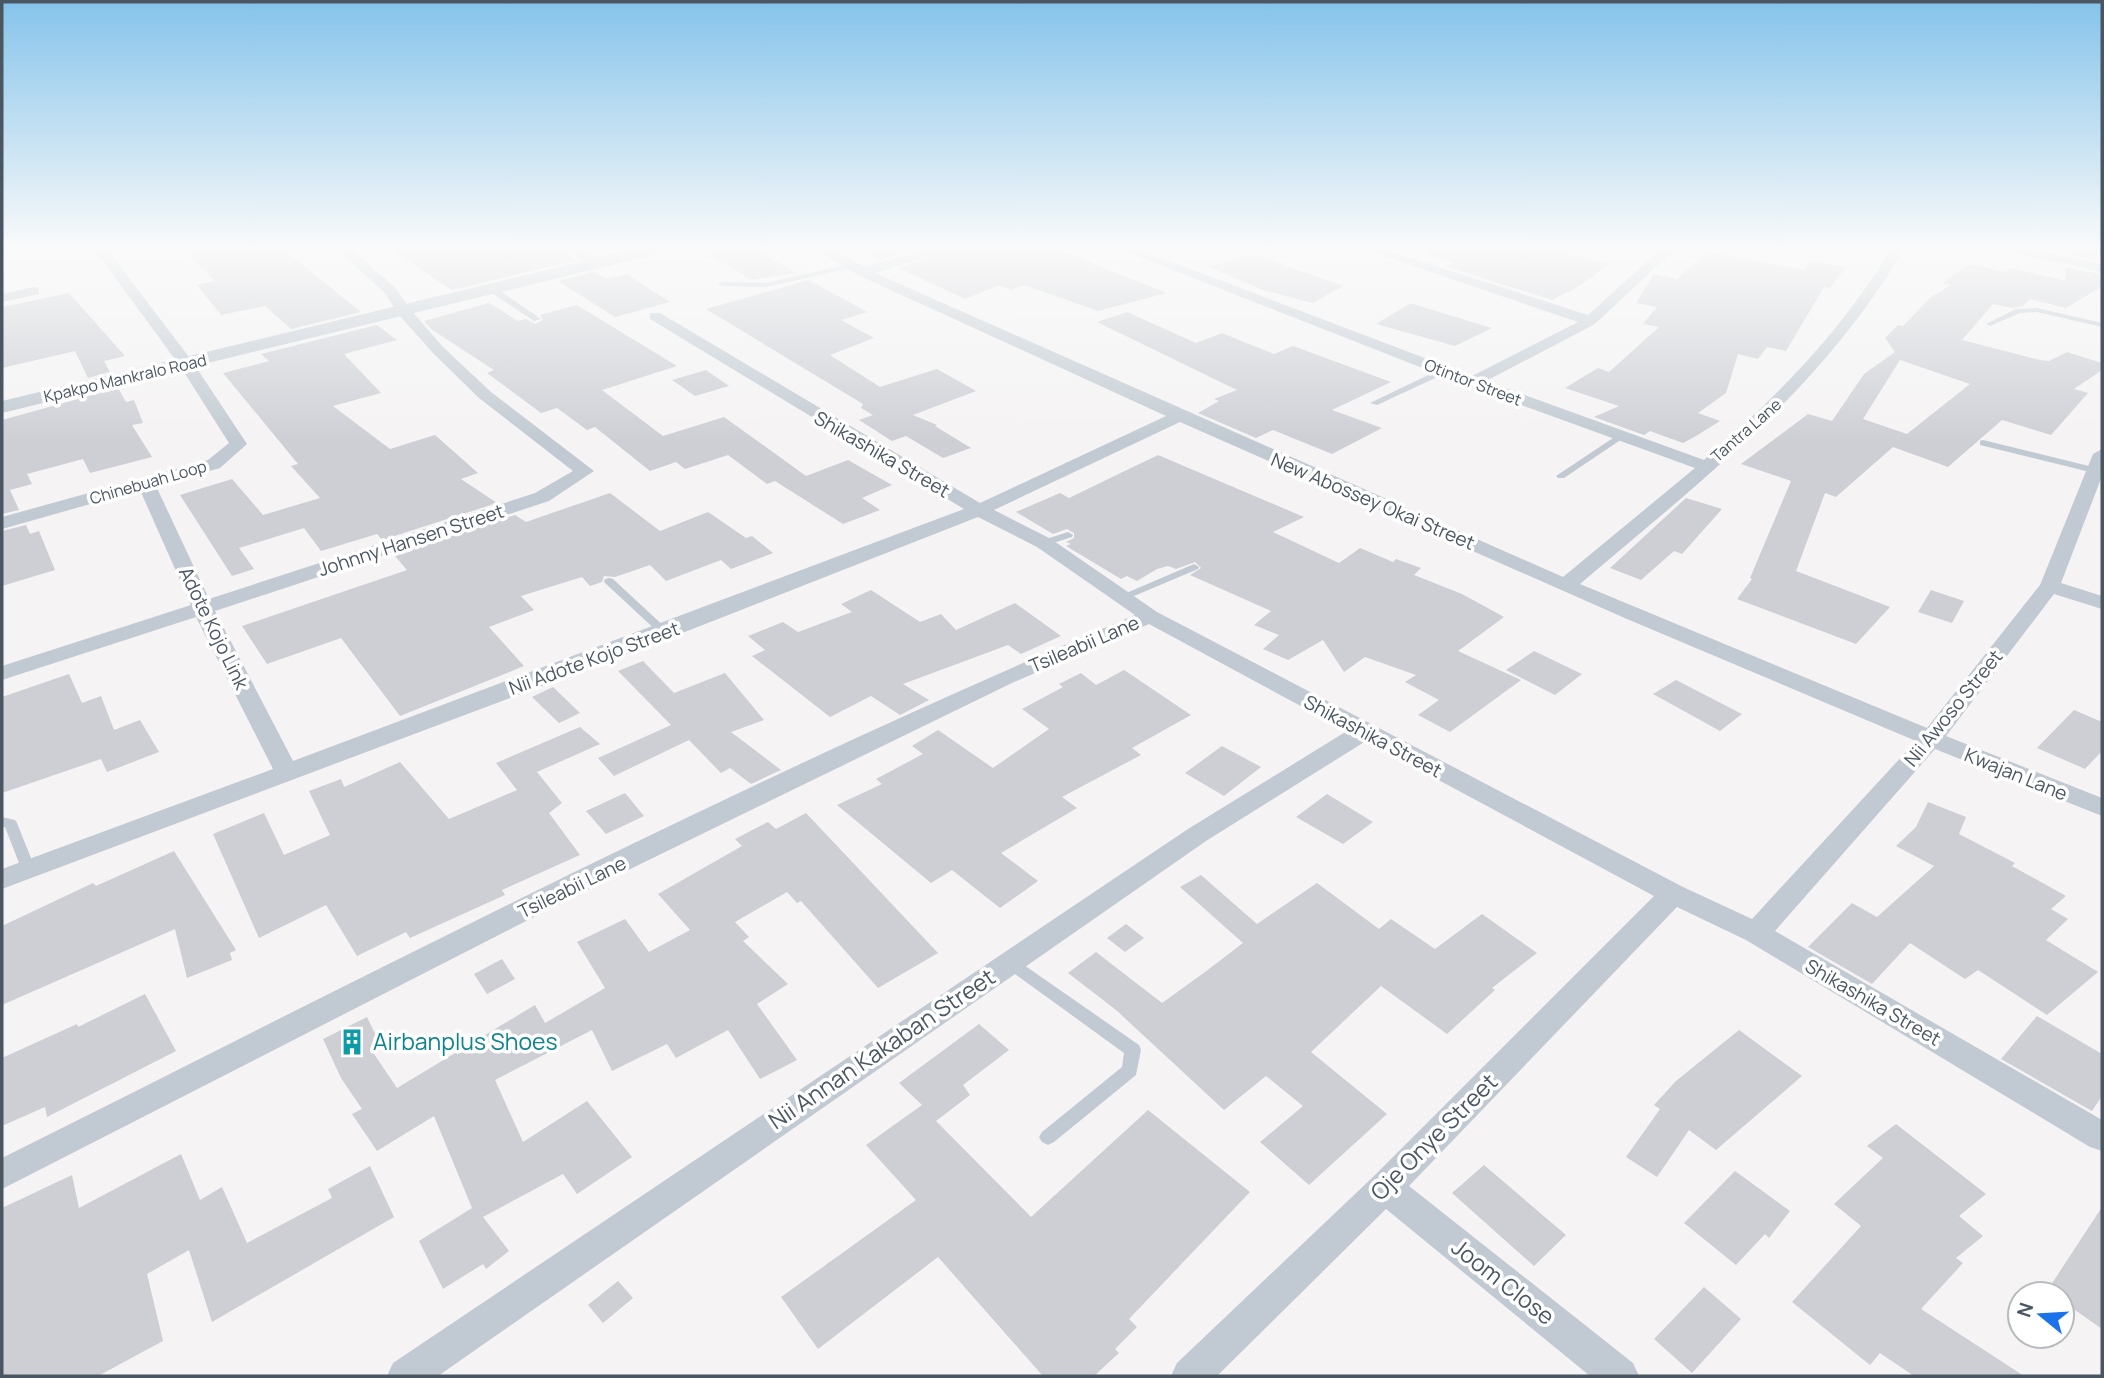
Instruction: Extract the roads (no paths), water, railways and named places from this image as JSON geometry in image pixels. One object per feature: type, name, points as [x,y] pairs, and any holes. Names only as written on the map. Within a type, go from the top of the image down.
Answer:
[{"type":"street","points":[[149,313],[187,363]]},
{"type":"street","name":"Kpakpo Mankralo Road","points":[[2,407],[398,313]]},
{"type":"street","name":"Johnny Hansen Street","points":[[2,673],[508,509],[542,497],[585,471],[485,395],[405,313]]},
{"type":"street","name":"New Abossey Okai Street","points":[[953,313],[1177,417],[1930,740]]},
{"type":"street","name":"Otintor Street","points":[[1293,313],[1619,437],[1705,466]]},
{"type":"street","points":[[1566,313],[1590,321]]},
{"type":"street","points":[[1472,382],[1590,321],[1598,313]]},
{"type":"street","name":"Tantra Lane","points":[[1566,585],[1786,396],[1857,313]]},
{"type":"street","name":"Shikashika Street","points":[[655,316],[806,410],[979,510],[1056,539],[1123,597],[1150,616],[1673,894],[1756,933],[2102,1136]]},
{"type":"street","name":"Chinebuah Loop","points":[[2,523],[214,464],[238,444],[187,363]]},
{"type":"street","name":"Nii Adote Kojo Street","points":[[2,879],[664,632],[979,510],[1177,417]]},
{"type":"street","name":"Nii Awoso Street","points":[[1756,933],[1930,740],[2050,586],[2100,465]]},
{"type":"street","name":"Adote Kojo Link","points":[[146,484],[202,607],[286,771]]},
{"type":"street","points":[[2050,586],[2102,604]]},
{"type":"street","name":"Tsileabii Lane","points":[[2,1174],[567,888],[1006,677],[1150,616]]},
{"type":"street","name":"Nii Annan Kakaban Street","points":[[406,1376],[1197,835],[1364,731]]},
{"type":"street","name":"Kwajan Lane","points":[[1930,740],[2102,808]]},
{"type":"street","name":"Oje Onye Street","points":[[1190,1376],[1385,1188],[1673,894]]},
{"type":"street","name":"Joom Close","points":[[1385,1188],[1620,1376]]},
{"type":"lane","points":[[528,313],[537,319]]},
{"type":"lane","points":[[1990,324],[2014,313]]},
{"type":"lane","points":[[2051,313],[2102,325]]},
{"type":"lane","points":[[1374,404],[1443,371]]},
{"type":"lane","points":[[1561,476],[1619,437]]},
{"type":"lane","points":[[1983,443],[2100,465]]},
{"type":"lane","points":[[1123,597],[1194,568]]},
{"type":"lane","points":[[609,581],[664,632]]},
{"type":"lane","points":[[2,822],[10,823],[28,869]]},
{"type":"lane","points":[[1009,962],[1133,1050],[1130,1070],[1048,1137]]},
{"type":"place","name":"Airbanplus Shoes","points":[[352,1042]]}]
